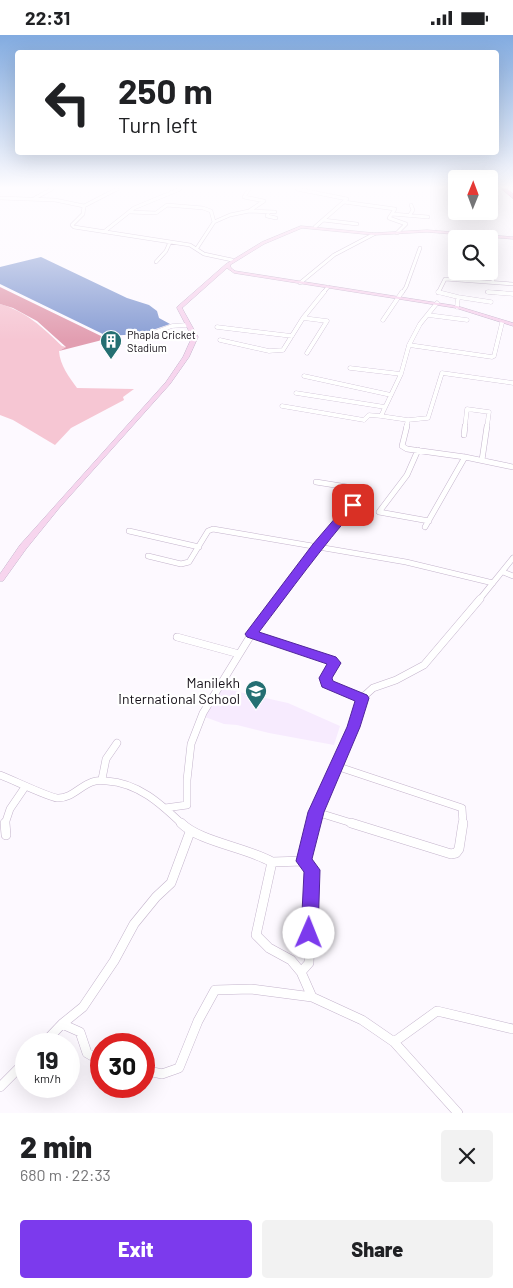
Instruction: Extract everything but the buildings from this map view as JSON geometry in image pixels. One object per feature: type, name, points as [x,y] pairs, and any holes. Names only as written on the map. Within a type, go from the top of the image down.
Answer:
[{"type":"main road","points":[[0,579],[23,547],[58,506],[168,383],[194,342],[194,333],[186,325],[178,308],[230,263],[263,243],[273,239]]},
{"type":"main road","points":[[230,263],[229,269],[234,272],[437,303],[457,307],[513,325]]},
{"type":"street","points":[[154,239],[197,248]]},
{"type":"street","points":[[197,248],[203,239]]},
{"type":"street","points":[[300,283],[334,255],[366,239]]},
{"type":"street","points":[[156,262],[166,251],[170,242]]},
{"type":"street","points":[[197,248],[196,250],[199,253],[219,256],[230,263]]},
{"type":"street","points":[[383,320],[406,287],[420,248]]},
{"type":"street","points":[[492,302],[438,293],[445,279],[493,281],[513,284]]},
{"type":"street","points":[[220,340],[276,352],[283,350],[303,318],[328,287]]},
{"type":"street","points":[[487,292],[513,294]]},
{"type":"street","points":[[457,307],[458,297]]},
{"type":"street","points":[[380,417],[401,373],[409,345],[420,324],[437,303]]},
{"type":"street","points":[[428,315],[467,321]]},
{"type":"street","points":[[303,318],[327,321],[307,353]]},
{"type":"street","points":[[409,345],[492,357],[494,356],[502,323]]},
{"type":"street","points":[[148,335],[161,332],[170,326],[186,325]]},
{"type":"street","points":[[217,327],[292,335]]},
{"type":"street","points":[[350,367],[401,373]]},
{"type":"street","points":[[282,406],[364,420],[369,415],[408,420],[428,418],[442,373],[513,383]]},
{"type":"street","points":[[304,376],[391,395]]},
{"type":"street","points":[[296,393],[385,407]]},
{"type":"street","points":[[464,435],[467,409],[489,412],[482,460]]},
{"type":"street","points":[[408,420],[402,446],[513,467]]},
{"type":"street","points":[[418,450],[408,475],[379,512],[428,521]]},
{"type":"street","points":[[425,527],[465,457]]},
{"type":"street","points":[[165,808],[187,805],[187,780],[192,744],[203,713],[251,634],[317,546],[366,490],[316,482]]},
{"type":"street","points":[[148,556],[181,564],[189,562],[208,531],[213,529],[406,562],[493,583]]},
{"type":"street","points":[[129,531],[198,547]]},
{"type":"street","points":[[304,861],[316,812],[353,727],[362,698],[373,688],[424,665],[513,558]]},
{"type":"street","points":[[503,572],[513,575]]},
{"type":"street","points":[[251,634],[332,660],[335,663],[326,678],[326,684],[362,698]]},
{"type":"street","points":[[177,637],[239,654]]},
{"type":"street","points":[[102,779],[106,759],[117,743]]},
{"type":"street","points":[[316,812],[451,854],[456,853],[459,849],[464,813],[462,808],[336,766]]},
{"type":"street","points":[[0,775],[25,787],[56,798],[71,795],[84,785],[102,779],[122,782],[140,790],[165,808],[190,832],[256,853],[272,862],[304,861]]},
{"type":"street","points":[[6,835],[5,815],[25,787]]},
{"type":"street","points":[[53,1033],[83,1007],[114,961],[134,924],[156,897],[171,883],[190,832]]},
{"type":"street","points":[[302,972],[309,963],[312,870],[304,861]]},
{"type":"street","points":[[272,862],[256,935],[269,948],[291,960],[302,972],[312,997]]},
{"type":"street","points":[[155,1072],[162,1073],[179,1068],[198,1021],[216,990],[228,988],[267,990],[312,997],[362,1020],[394,1042],[458,1113]]},
{"type":"street","points":[[394,1042],[437,1011],[513,1029]]},
{"type":"street","points":[[62,1024],[80,1032],[87,1053],[90,1055]]},
{"type":"street","points":[[0,1087],[15,1072]]},
{"type":"shaded area","points":[[0,287],[106,339],[59,351],[66,347],[37,321],[13,308],[0,304]]},
{"type":"shaded area","points":[[0,304],[26,316],[41,326],[62,346],[66,347],[59,351],[61,361],[65,371],[77,388],[134,389],[123,397],[124,400],[71,428],[55,445],[13,420],[0,415]]},
{"type":"shaded area","name":"Manilekh International School","points":[[221,688],[288,703],[340,726],[334,745],[224,724],[205,717]]},
{"type":"water","points":[[41,257],[127,298],[149,305],[157,311],[159,318],[170,324],[141,334],[107,336],[0,284],[0,267]]},
{"type":"place","name":"Phapla Cricket Stadium","points":[[111,360]]},
{"type":"place","name":"Manilekh International School","points":[[256,710]]},
{"type":"route","points":[[309,933],[312,870],[304,861],[316,812],[353,727],[362,698],[326,684],[326,678],[335,663],[332,660],[251,634],[305,565],[317,546],[353,505]]}]
